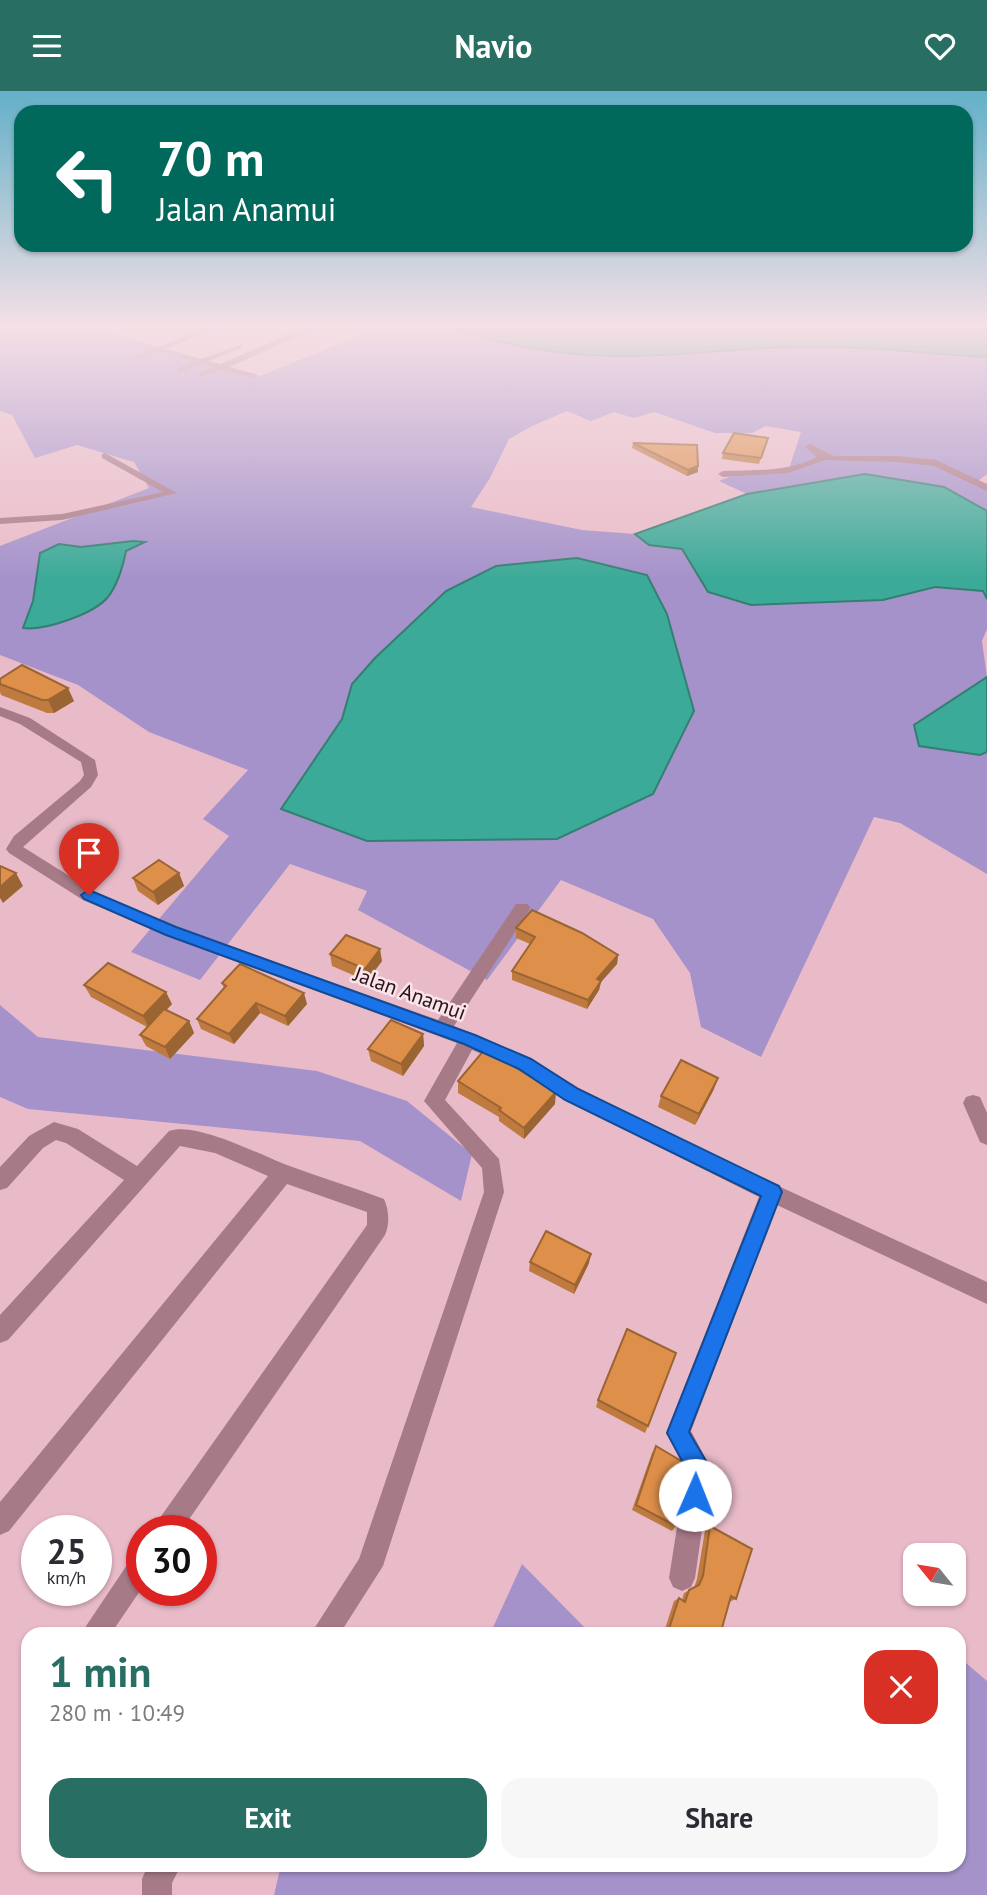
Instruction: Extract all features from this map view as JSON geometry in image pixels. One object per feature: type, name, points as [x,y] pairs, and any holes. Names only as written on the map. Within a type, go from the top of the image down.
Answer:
[{"type":"street","points":[[810,447],[824,457],[936,463],[987,488]]},
{"type":"street","points":[[0,521],[62,517],[172,493],[104,456]]},
{"type":"street","points":[[723,474],[792,471],[808,467],[824,457]]},
{"type":"street","name":"Jalan Anamui","points":[[0,711],[25,721],[88,760],[91,775],[86,784],[7,851],[89,895],[171,931],[470,1039],[525,1064],[572,1094],[987,1293]]},
{"type":"street","points":[[442,1029],[522,908]]},
{"type":"street","points":[[328,1627],[370,1566],[494,1192],[492,1165],[434,1101],[470,1039]]},
{"type":"street","points":[[973,1103],[987,1136]]},
{"type":"street","points":[[0,1181],[36,1142],[54,1131],[71,1135],[139,1178]]},
{"type":"street","points":[[0,1332],[176,1137],[217,1145],[283,1173],[376,1206],[379,1228],[177,1515]]},
{"type":"street","points":[[0,1522],[283,1173]]},
{"type":"street","points":[[682,1578],[699,1468],[678,1433],[772,1192]]},
{"type":"street","points":[[99,1627],[126,1588]]},
{"type":"street","points":[[157,1895],[157,1879],[162,1872]]},
{"type":"shaded area","points":[[1,411],[567,411],[509,439],[490,478],[471,507],[582,530],[635,534],[649,545],[682,549],[708,592],[883,600],[935,587],[983,591],[987,599],[987,629],[982,641],[987,677],[914,725],[979,755],[987,752],[987,874],[900,823],[874,817],[761,1057],[701,1027],[690,973],[653,919],[561,880],[487,980],[358,910],[367,891],[290,864],[200,980],[131,952],[229,836],[203,819],[248,770],[149,732],[78,685],[0,655],[0,546],[149,488],[134,462],[77,445],[35,458],[12,415]],"holes":[[[143,542],[126,551],[23,628],[33,601],[40,553],[59,544],[81,547]],[[352,684],[367,841],[281,809],[342,719]]]},
{"type":"shaded area","points":[[567,411],[987,411],[987,474],[978,481],[987,488],[987,511],[944,487],[866,474],[747,494],[719,481],[744,471],[789,469],[801,432],[766,426],[752,433],[715,433],[654,412],[634,418],[614,412],[591,421]]},
{"type":"shaded area","points":[[865,474],[944,487],[987,511],[987,599],[983,591],[935,587],[883,600],[751,605],[708,592],[682,549],[649,545],[635,534],[747,494]]},
{"type":"shaded area","points":[[145,542],[126,551],[115,586],[101,603],[68,620],[43,627],[23,628],[33,601],[40,553],[59,544],[81,547]]},
{"type":"shaded area","points":[[577,558],[647,575],[667,614],[694,711],[653,794],[557,839],[367,841],[281,809],[342,719],[352,684],[375,658],[446,591],[496,566]]},
{"type":"shaded area","points":[[987,677],[987,752],[980,755],[919,746],[914,725]]},
{"type":"shaded area","points":[[0,1005],[38,1037],[317,1071],[407,1101],[472,1154],[461,1201],[360,1141],[28,1109],[0,1097]]},
{"type":"shaded area","points":[[522,1564],[584,1627],[493,1627]]},
{"type":"shaded area","points":[[966,1663],[987,1681],[987,1895],[274,1895],[279,1872],[966,1872]]},
{"type":"building","points":[[734,433],[768,438],[761,458],[723,453]]},
{"type":"building","points":[[633,443],[697,445],[698,466],[688,470]]},
{"type":"building","points":[[22,665],[68,688],[48,700],[42,700],[0,684],[0,679]]},
{"type":"building","points":[[159,860],[179,873],[153,892],[133,878]]},
{"type":"building","points":[[0,866],[16,873],[0,887]]},
{"type":"building","points":[[532,910],[582,933],[618,955],[597,979],[601,981],[588,1000],[512,971],[535,937],[516,928]]},
{"type":"building","points":[[346,935],[380,949],[365,969],[330,954]]},
{"type":"building","points":[[108,963],[166,992],[143,1016],[84,985]]},
{"type":"building","points":[[240,964],[304,993],[285,1016],[256,1003],[229,1034],[197,1019],[226,986],[222,983]]},
{"type":"building","points":[[164,1009],[189,1021],[165,1047],[140,1035]]},
{"type":"building","points":[[391,1020],[423,1034],[401,1064],[368,1049]]},
{"type":"building","points":[[485,1049],[556,1092],[524,1128],[499,1110],[501,1108],[458,1081]]},
{"type":"building","points":[[681,1060],[718,1078],[699,1114],[661,1096]]},
{"type":"building","points":[[546,1231],[591,1254],[575,1285],[530,1262]]},
{"type":"building","points":[[627,1329],[676,1353],[648,1426],[598,1400]]},
{"type":"building","points":[[656,1446],[688,1465],[676,1526],[636,1505]]},
{"type":"building","points":[[710,1526],[752,1549],[736,1599],[731,1596],[722,1627],[670,1627],[679,1598],[685,1602],[689,1590],[699,1585],[703,1576]]},
{"type":"route","points":[[89,895],[171,931],[470,1039],[525,1064],[572,1094],[772,1192],[678,1433],[699,1468],[695,1495]]}]
